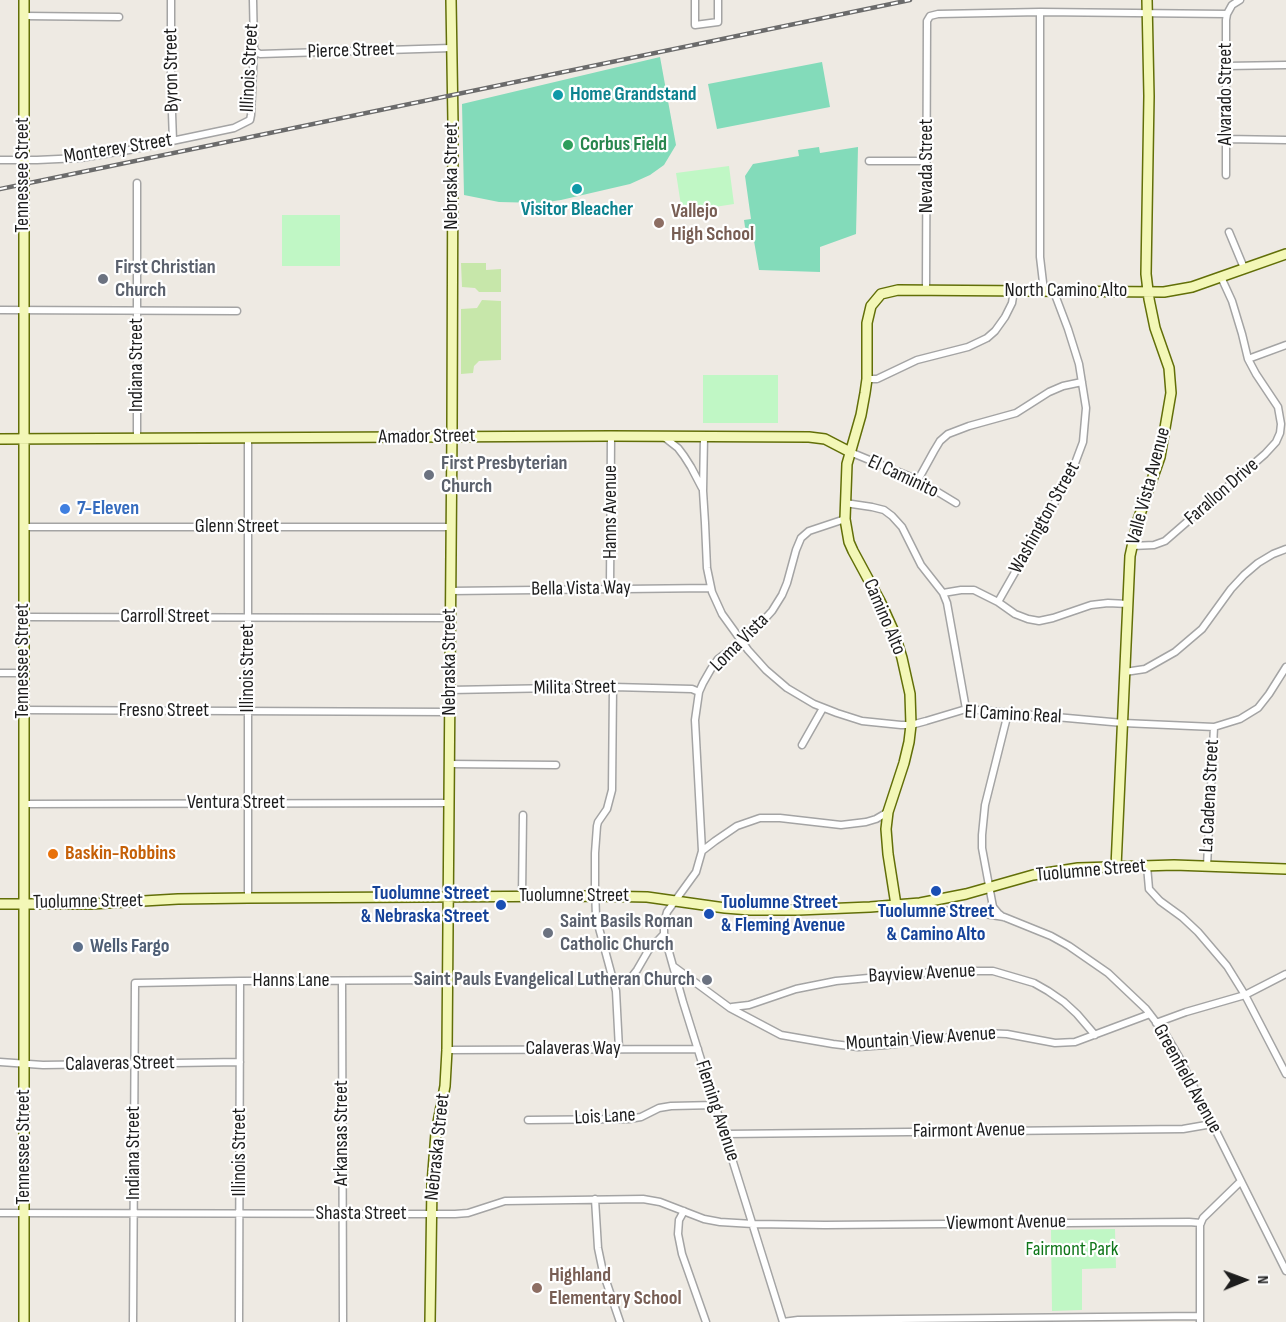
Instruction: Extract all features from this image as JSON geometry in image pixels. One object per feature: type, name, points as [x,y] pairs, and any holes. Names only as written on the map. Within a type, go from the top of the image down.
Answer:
[{"type":"street","name":"Tennessee Street","points":[[24,0],[24,1322]]},
{"type":"street","name":"Byron Street","points":[[171,0],[173,141]]},
{"type":"street","name":"Illinois Street","points":[[235,128],[250,120],[251,115],[254,48],[253,0]]},
{"type":"street","name":"Nebraska Street","points":[[430,1322],[432,1184],[436,1132],[445,1086],[447,1050],[452,527],[451,0]]},
{"type":"street","points":[[695,0],[695,25],[718,22],[718,0]]},
{"type":"street","name":"Valle Vista Avenue","points":[[1116,867],[1130,556],[1138,520],[1160,457],[1171,393],[1169,369],[1155,328],[1146,274],[1149,96],[1147,0]]},
{"type":"street","points":[[1227,14],[1240,0]]},
{"type":"street","name":"Nevada Street","points":[[926,291],[927,21],[930,16],[934,14],[1040,12],[1227,14]]},
{"type":"street","name":"Washington Street","points":[[998,602],[1077,462],[1085,427],[1086,408],[1079,364],[1068,329],[1049,291],[1040,257],[1040,12]]},
{"type":"street","name":"Alvarado Street","points":[[1226,175],[1227,14]]},
{"type":"street","points":[[24,16],[119,17]]},
{"type":"street","name":"Pierce Street","points":[[254,48],[260,54],[451,48]]},
{"type":"street","points":[[1226,66],[1286,65]]},
{"type":"street","name":"Monterey Street","points":[[0,160],[80,158],[235,128]]},
{"type":"street","points":[[1225,139],[1286,140]]},
{"type":"street","points":[[869,161],[926,161]]},
{"type":"street","name":"Indiana Street","points":[[137,183],[137,438]]},
{"type":"street","points":[[1229,232],[1244,268]]},
{"type":"street","name":"North Camino Alto","points":[[867,330],[869,310],[881,294],[898,291],[1164,292],[1192,287],[1286,254]]},
{"type":"street","name":"Farallon Drive","points":[[1132,546],[1154,545],[1165,541],[1265,454],[1276,441],[1281,424],[1278,407],[1248,359],[1232,301],[1221,277]]},
{"type":"street","points":[[867,379],[877,379],[917,360],[968,347],[987,338],[1005,316],[1012,303],[1014,291]]},
{"type":"street","points":[[0,310],[237,311]]},
{"type":"street","name":"Camino Alto","points":[[867,330],[867,379],[861,415],[847,464],[845,519],[849,542],[880,601],[898,645],[910,694],[911,725],[904,763],[888,812],[886,829],[896,905]]},
{"type":"street","points":[[1248,359],[1286,345]]},
{"type":"street","points":[[918,480],[933,451],[948,434],[1016,413],[1049,392],[1082,382]]},
{"type":"street","name":"Amador Street","points":[[0,440],[611,436],[818,438],[825,439],[850,452]]},
{"type":"street","name":"Hanns Avenue","points":[[610,588],[611,436]]},
{"type":"street","points":[[663,436],[684,456],[703,491]]},
{"type":"street","name":"Illinois Street","points":[[248,437],[248,898]]},
{"type":"street","name":"El Camino Real","points":[[704,437],[703,491],[707,568],[712,592],[722,614],[766,670],[787,688],[837,714],[862,721],[901,725],[911,725],[966,710],[1123,723],[1214,727],[1240,719],[1258,708],[1286,667]]},
{"type":"street","name":"El Caminito","points":[[850,452],[918,480],[956,503]]},
{"type":"street","points":[[845,503],[884,510],[892,516],[902,527],[921,565],[943,593],[947,603],[966,710]]},
{"type":"street","name":"Loma Vista","points":[[675,902],[696,873],[702,851],[696,720],[699,692],[718,659],[762,623],[782,595],[801,538],[809,531],[845,519]]},
{"type":"street","name":"Glenn Street","points":[[23,526],[452,527]]},
{"type":"street","points":[[1125,672],[1145,669],[1175,652],[1202,628],[1244,575],[1258,563],[1286,549]]},
{"type":"street","name":"Bella Vista Way","points":[[450,591],[711,588]]},
{"type":"street","points":[[943,593],[974,590],[1015,614],[1039,621],[1091,605],[1128,604]]},
{"type":"street","name":"Carroll Street","points":[[24,617],[450,618]]},
{"type":"street","points":[[0,673],[24,673]]},
{"type":"street","points":[[614,687],[612,790],[607,809],[597,826],[595,896],[596,917],[616,991],[619,1049]]},
{"type":"street","name":"Milita Street","points":[[450,690],[614,687],[692,689],[699,692]]},
{"type":"street","points":[[802,745],[823,708]]},
{"type":"street","name":"Fresno Street","points":[[23,710],[449,712]]},
{"type":"street","points":[[1004,917],[998,914],[993,907],[982,848],[982,822],[1008,713]]},
{"type":"street","name":"La Cadena Street","points":[[1207,866],[1214,727]]},
{"type":"street","points":[[449,764],[556,765]]},
{"type":"street","name":"Ventura Street","points":[[23,804],[449,803]]},
{"type":"street","points":[[702,851],[737,826],[760,818],[849,825],[866,822],[888,812]]},
{"type":"street","points":[[522,896],[523,815]]},
{"type":"street","points":[[1147,866],[1149,889],[1198,932],[1227,966],[1245,995],[1286,1074]]},
{"type":"street","name":"Tuolumne Street","points":[[0,904],[91,904],[248,898],[595,896],[647,897],[710,907],[783,910],[896,905],[943,900],[1046,872],[1078,868],[1207,866],[1286,869]]},
{"type":"street","points":[[614,984],[630,979],[648,951],[664,934],[667,913],[675,902]]},
{"type":"street","name":"Greenfield Avenue","points":[[941,911],[960,910],[1004,917],[1051,936],[1070,946],[1108,973],[1150,1014],[1179,1057],[1286,1271]]},
{"type":"street","name":"Fleming Avenue","points":[[664,934],[783,1322]]},
{"type":"street","name":"Mountain View Avenue","points":[[672,966],[730,1008],[781,1035],[813,1042],[858,1047],[983,1033],[1007,1034],[1055,1043],[1075,1042],[1150,1014]]},
{"type":"street","name":"Bayview Avenue","points":[[730,1008],[749,1005],[796,989],[836,981],[944,971],[993,971],[1034,983],[1048,991],[1077,1014],[1095,1035]]},
{"type":"street","points":[[1156,1023],[1245,995],[1286,974]]},
{"type":"street","name":"Hanns Lane","points":[[135,984],[447,980]]},
{"type":"street","name":"Illinois Street","points":[[239,1322],[240,981]]},
{"type":"street","name":"Arkansas Street","points":[[342,981],[343,1322]]},
{"type":"street","name":"Indiana Street","points":[[133,1322],[135,984]]},
{"type":"street","name":"Calaveras Way","points":[[447,1050],[698,1049]]},
{"type":"street","name":"Calaveras Street","points":[[0,1062],[43,1065],[240,1062]]},
{"type":"street","name":"Lois Lane","points":[[528,1120],[629,1119],[641,1117],[658,1108],[716,1105]]},
{"type":"street","name":"Fairmont Avenue","points":[[725,1134],[1183,1129],[1212,1124]]},
{"type":"street","points":[[783,1322],[1200,1319],[1201,1223],[1203,1218],[1241,1181]]},
{"type":"street","points":[[595,1199],[598,1248],[603,1272],[620,1322]]},
{"type":"street","name":"Shasta Street","points":[[0,1213],[455,1214],[468,1213],[505,1201],[643,1199],[660,1202],[704,1220],[753,1224]]},
{"type":"street","points":[[684,1211],[679,1220],[678,1234],[682,1254],[706,1322]]},
{"type":"street","name":"Viewmont Avenue","points":[[753,1224],[1201,1223]]},
{"type":"green space","points":[[660,57],[676,145],[664,165],[650,175],[630,184],[541,203],[499,202],[464,195],[462,104]]},
{"type":"green space","points":[[822,62],[830,107],[717,129],[708,84]]},
{"type":"green space","points":[[819,147],[820,153],[858,147],[856,234],[820,247],[820,272],[759,270],[754,241],[747,241],[744,220],[751,219],[745,176],[753,164],[799,156],[798,150]]},
{"type":"green space","points":[[729,166],[734,204],[682,212],[676,173]]},
{"type":"green space","points":[[282,215],[340,215],[340,266],[282,266]]},
{"type":"green space","points":[[461,263],[486,263],[486,270],[501,269],[501,292],[479,292],[475,288],[462,287]]},
{"type":"green space","points":[[482,300],[501,301],[501,360],[479,361],[474,366],[473,373],[461,374],[461,309],[477,308]]},
{"type":"green space","points":[[703,375],[778,375],[778,423],[703,423]]},
{"type":"green space","name":"Fairmont Park","points":[[1115,1229],[1116,1268],[1082,1269],[1082,1310],[1052,1311],[1051,1230]]},
{"type":"railway","points":[[0,189],[910,0]]},
{"type":"place","name":"Home Grandstand","points":[[558,95]]},
{"type":"place","name":"Corbus Field","points":[[568,145]]},
{"type":"place","name":"Visitor Bleacher","points":[[577,189]]},
{"type":"place","name":"Vallejo High School","points":[[659,223]]},
{"type":"place","name":"First Christian Church","points":[[103,279]]},
{"type":"place","name":"First Presbyterian Church","points":[[429,475]]},
{"type":"place","name":"7-Eleven","points":[[65,509]]},
{"type":"place","name":"Baskin-Robbins","points":[[53,854]]},
{"type":"place","name":"Tuolumne Street & Camino Alto","points":[[936,891]]},
{"type":"place","name":"Tuolumne Street & Nebraska Street","points":[[501,905]]},
{"type":"place","name":"Tuolumne Street & Fleming Avenue","points":[[709,914]]},
{"type":"place","name":"Saint Basils Roman Catholic Church","points":[[548,933]]},
{"type":"place","name":"Wells Fargo","points":[[78,947]]},
{"type":"place","name":"Saint Pauls Evangelical Lutheran Church","points":[[707,980]]},
{"type":"place","name":"Highland Elementary School","points":[[537,1288]]}]
